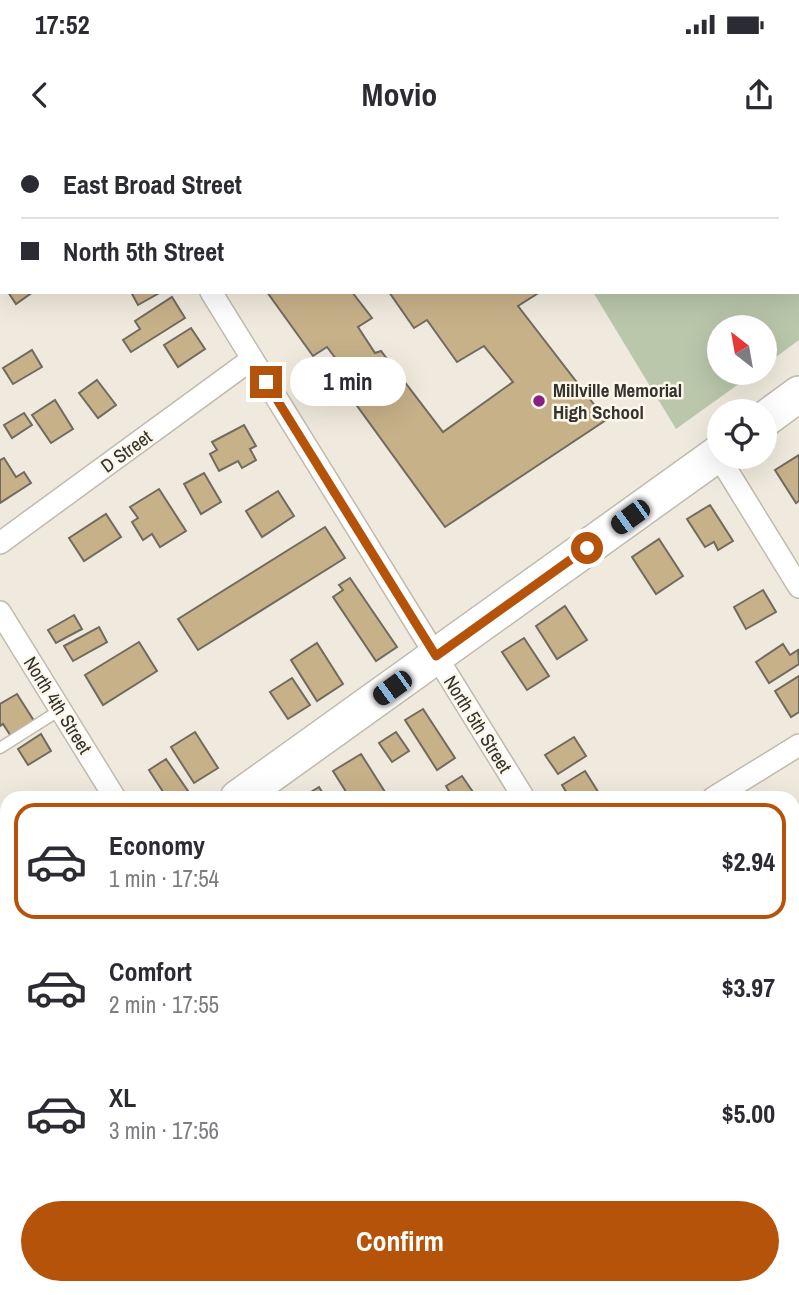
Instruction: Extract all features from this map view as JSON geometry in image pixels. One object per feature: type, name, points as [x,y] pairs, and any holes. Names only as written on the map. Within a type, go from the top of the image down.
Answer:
[{"type":"main road","points":[[777,410],[799,394]]},
{"type":"main road","points":[[248,791],[707,462]]},
{"type":"street","name":"North 5th Street","points":[[212,294],[518,791]]},
{"type":"street","name":"D Street","points":[[0,543],[252,359]]},
{"type":"street","points":[[727,469],[799,587]]},
{"type":"street","name":"North 4th Street","points":[[0,612],[111,791]]},
{"type":"street","points":[[724,791],[799,745]]},
{"type":"lane","points":[[0,748],[61,710]]},
{"type":"green space","points":[[594,294],[799,294],[799,340],[777,356],[777,315],[707,315],[707,385],[737,385],[718,399],[707,399],[707,407],[676,429]]},
{"type":"building","points":[[9,294],[30,294],[16,304]]},
{"type":"building","points":[[132,294],[157,294],[138,305]]},
{"type":"building","name":"Millville Memorial High School","points":[[268,294],[354,294],[372,318],[358,327],[375,353],[381,351],[443,432],[513,382],[484,346],[457,362],[427,320],[414,328],[390,294],[537,294],[518,306],[606,420],[445,527],[339,381],[348,375],[327,347],[313,356]]},
{"type":"building","points":[[172,297],[185,318],[131,352],[123,340],[140,329],[135,321]]},
{"type":"building","points":[[191,328],[205,349],[178,367],[164,345]]},
{"type":"building","points":[[32,350],[42,367],[13,384],[3,368]]},
{"type":"building","points":[[97,380],[116,405],[98,418],[79,393]]},
{"type":"building","points":[[55,400],[73,429],[51,443],[32,415]]},
{"type":"building","points":[[24,413],[32,425],[12,438],[4,425]]},
{"type":"building","points":[[244,425],[256,446],[250,449],[256,460],[242,468],[238,461],[219,471],[210,454],[217,450],[212,442]]},
{"type":"building","points":[[799,455],[799,501],[796,503],[775,470]]},
{"type":"building","points":[[4,458],[16,477],[24,472],[31,483],[0,503],[0,460]]},
{"type":"building","points":[[204,473],[221,502],[201,514],[184,484]]},
{"type":"building","points":[[159,489],[186,531],[160,547],[152,534],[143,540],[132,522],[138,518],[130,507]]},
{"type":"building","points":[[278,491],[294,516],[262,537],[246,511]]},
{"type":"building","points":[[710,505],[733,541],[718,550],[714,542],[705,547],[687,519]]},
{"type":"building","points":[[106,514],[121,537],[84,561],[69,538]]},
{"type":"building","points":[[325,527],[345,558],[198,650],[178,619]]},
{"type":"building","points":[[659,539],[683,576],[656,594],[632,557]]},
{"type":"building","points":[[350,578],[397,647],[376,661],[333,597],[343,590],[339,585]]},
{"type":"building","points":[[763,590],[776,612],[746,629],[734,607]]},
{"type":"building","points":[[565,606],[587,640],[557,659],[536,626]]},
{"type":"building","points":[[74,615],[82,629],[56,643],[48,630]]},
{"type":"building","points":[[99,627],[107,642],[73,661],[64,646]]},
{"type":"building","points":[[524,638],[549,676],[527,690],[502,652]]},
{"type":"building","points":[[139,642],[157,671],[103,705],[85,675]]},
{"type":"building","points":[[317,643],[343,684],[317,701],[291,660]]},
{"type":"building","points":[[783,644],[790,655],[798,650],[799,664],[769,683],[756,662]]},
{"type":"building","points":[[799,676],[799,712],[791,717],[775,691]]},
{"type":"building","points":[[292,678],[310,705],[288,719],[270,692]]},
{"type":"building","points":[[17,694],[36,724],[12,738],[3,724],[0,726],[0,704]]},
{"type":"building","points":[[423,709],[455,758],[437,770],[405,720]]},
{"type":"building","points":[[195,732],[218,768],[194,783],[171,747]]},
{"type":"building","points":[[396,732],[409,751],[392,762],[379,743]]},
{"type":"building","points":[[41,734],[51,751],[28,765],[18,749]]},
{"type":"building","points":[[574,737],[586,756],[558,774],[545,755]]},
{"type":"building","points":[[361,754],[384,791],[346,791],[333,771]]},
{"type":"building","points":[[166,759],[188,791],[162,791],[149,770]]},
{"type":"building","points":[[585,771],[598,791],[566,791],[562,785]]},
{"type":"building","points":[[462,776],[472,791],[449,791],[446,786]]},
{"type":"place","name":"Millville Memorial High School","points":[[539,401]]},
{"type":"route","points":[[266,382],[436,656],[587,548]]}]
